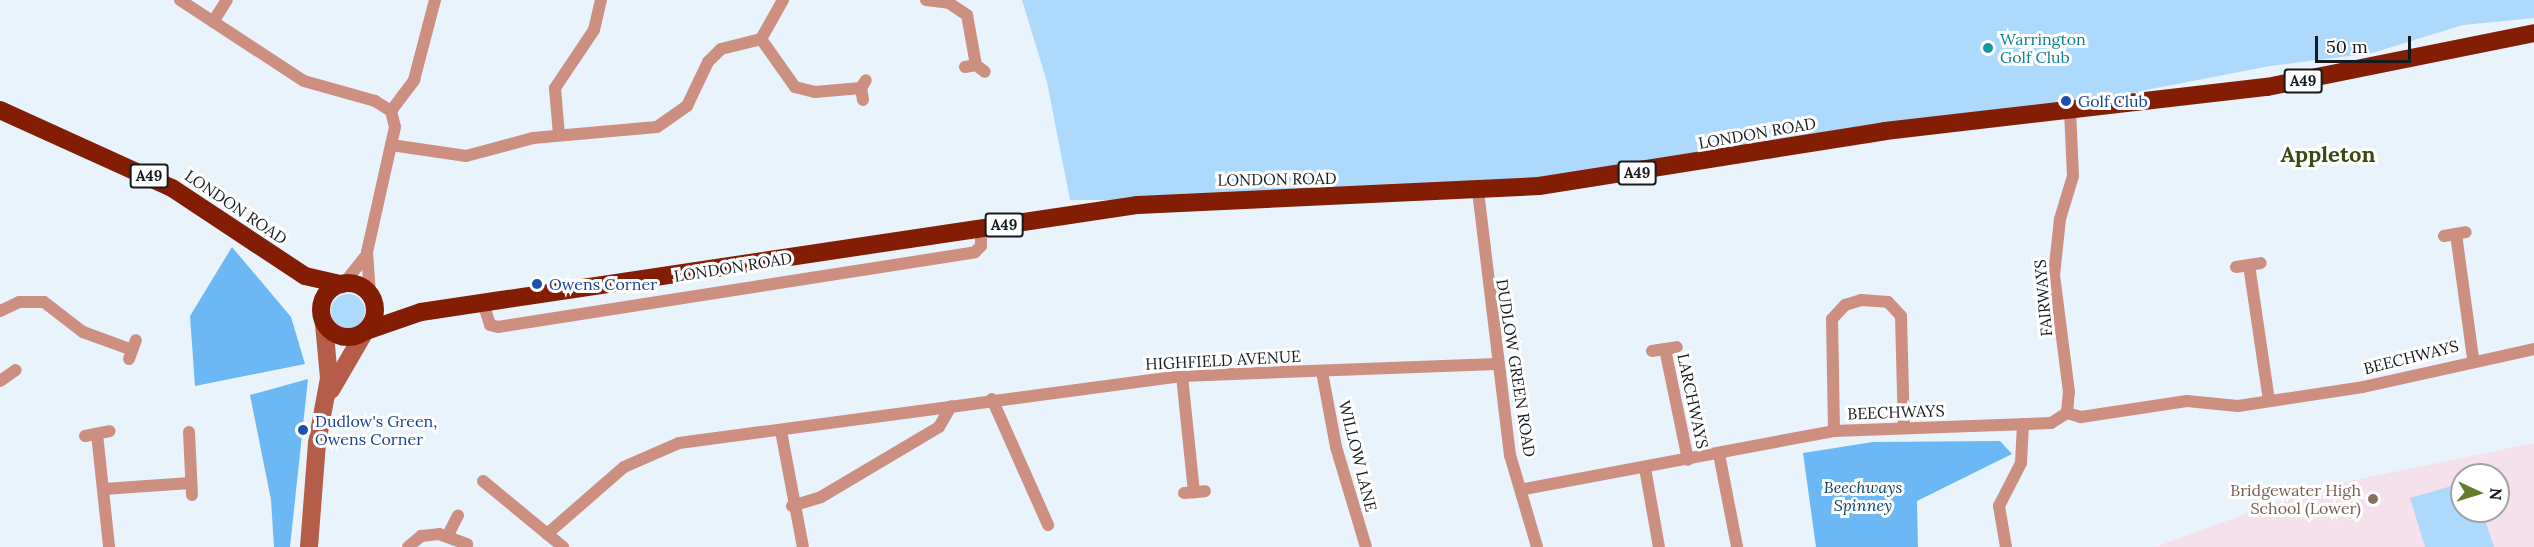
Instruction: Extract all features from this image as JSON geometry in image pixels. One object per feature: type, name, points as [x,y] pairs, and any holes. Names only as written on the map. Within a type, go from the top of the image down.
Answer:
[{"type":"highway","name":"LONDON ROAD","points":[[365,332],[420,312],[484,306],[739,261],[1181,201],[1478,191],[1622,175],[1885,131],[2267,87],[2534,33]]},
{"type":"highway","name":"LONDON ROAD","points":[[0,110],[172,188],[314,280],[342,284]]},
{"type":"highway","name":"LONDON ROAD","points":[[286,264],[323,321]]},
{"type":"highway","name":"A49","points":[[342,284],[370,295]]},
{"type":"highway","points":[[323,321],[324,297],[342,284]]},
{"type":"highway","name":"LONDON ROAD","points":[[370,295],[420,312]]},
{"type":"highway","points":[[365,332],[375,312],[370,295]]},
{"type":"highway","name":"A49","points":[[323,321],[342,337],[365,332]]},
{"type":"street","points":[[180,0],[304,81],[375,101],[391,111]]},
{"type":"street","points":[[213,22],[227,0]]},
{"type":"street","points":[[370,295],[368,252],[391,145],[391,111],[414,80],[435,0]]},
{"type":"street","points":[[559,135],[555,88],[594,30],[601,0]]},
{"type":"street","points":[[391,145],[466,156],[559,135],[647,130],[665,124],[687,106],[708,62],[722,49],[761,39],[783,0]]},
{"type":"street","points":[[926,0],[949,3],[967,15],[976,68]]},
{"type":"street","points":[[761,39],[795,87],[815,92],[863,89]]},
{"type":"street","name":"FAIRWAYS","points":[[2067,413],[2070,392],[2054,275],[2060,219],[2073,176],[2070,110]]},
{"type":"street","name":"DUDLOW GREEN ROAD","points":[[1478,191],[1497,364],[1510,455],[1524,489],[1537,547]]},
{"type":"street","name":"BEECHWAYS","points":[[1524,489],[1834,431],[2023,424],[2057,421],[2067,413],[2081,417],[2187,401],[2238,406],[2397,380],[2473,358],[2455,234]]},
{"type":"street","points":[[342,284],[368,252]]},
{"type":"street","points":[[2249,265],[2269,401]]},
{"type":"street","points":[[1834,431],[1832,319],[1845,305],[1861,300],[1888,302],[1901,316],[1904,428]]},
{"type":"street","points":[[0,311],[19,302],[44,302],[82,332],[132,349]]},
{"type":"street","points":[[323,321],[327,400]]},
{"type":"street","points":[[309,547],[316,443],[327,400],[365,332]]},
{"type":"street","name":"LARCHWAYS","points":[[1665,349],[1688,460]]},
{"type":"street","points":[[2473,358],[2534,349]]},
{"type":"street","name":"HIGHFIELD AVENUE","points":[[547,534],[579,502],[649,453],[679,443],[781,431],[992,399],[1182,376],[1497,364]]},
{"type":"street","name":"WILLOW LANE","points":[[1322,372],[1339,458],[1366,547]]},
{"type":"street","points":[[1182,376],[1194,492]]},
{"type":"street","points":[[992,399],[1048,525]]},
{"type":"street","points":[[792,506],[821,496],[939,427],[951,406]]},
{"type":"street","points":[[2006,547],[1999,506],[2021,463],[2023,424]]},
{"type":"street","points":[[109,547],[104,489],[91,435],[110,431]]},
{"type":"street","points":[[781,431],[792,506],[803,547]]},
{"type":"street","points":[[104,489],[191,489],[189,432]]},
{"type":"street","points":[[1719,454],[1737,547]]},
{"type":"street","points":[[1645,468],[1659,547]]},
{"type":"street","points":[[483,481],[563,547]]},
{"type":"street","points":[[448,535],[458,515]]},
{"type":"street","points":[[408,547],[421,536],[448,535],[467,544]]},
{"type":"shaded area","name":"Warrington Golf Club","points":[[1022,0],[2534,0],[2534,18],[2463,25],[2372,53],[2270,66],[2022,114],[1649,171],[1209,200],[1070,200],[1047,82]]},
{"type":"shaded area","points":[[348,294],[360,299],[365,311],[360,323],[348,328],[336,323],[331,311],[336,299]]},
{"type":"shaded area","name":"Bridgewater High School (Lower)","points":[[2534,443],[2534,547],[2155,547],[2317,488]]},
{"type":"shaded area","points":[[2450,486],[2450,523],[2486,523],[2494,547],[2425,547],[2410,498]]},
{"type":"green space","points":[[232,247],[291,317],[305,364],[195,386],[190,316]]},
{"type":"green space","points":[[308,379],[290,547],[274,547],[271,500],[250,395]]},
{"type":"green space","name":"Beechways Spinney","points":[[2000,441],[2012,454],[1917,501],[1918,547],[1816,547],[1803,453],[1873,442]]},
{"type":"place","name":"Warrington Golf Club","points":[[1988,48]]},
{"type":"place","name":"Golf Club","points":[[2066,101]]},
{"type":"place","name":"Owens Corner","points":[[537,284]]},
{"type":"place","name":"Dudlow's Green, Owens Corner","points":[[303,430]]},
{"type":"place","name":"Bridgewater High School (Lower)","points":[[2373,499]]},
{"type":"district","name":"Appleton","points":[[2328,155]]}]
